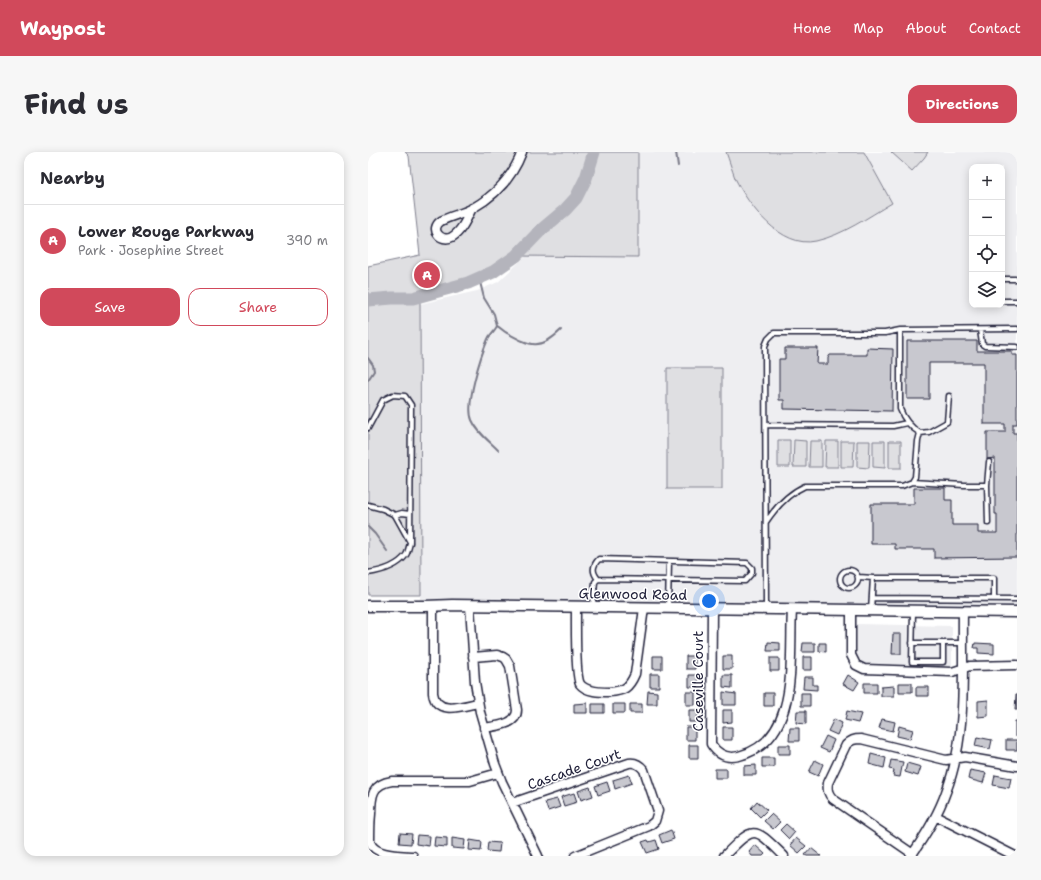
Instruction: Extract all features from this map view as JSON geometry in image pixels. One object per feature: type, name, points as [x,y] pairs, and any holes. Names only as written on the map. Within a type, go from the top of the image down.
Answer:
[{"type":"street","points":[[472,208],[463,226],[453,236],[447,239],[438,235],[436,226],[441,220],[472,208],[495,193],[507,180],[518,163],[522,152]]},
{"type":"street","name":"Glenwood Road","points":[[368,606],[1017,612]]},
{"type":"street","points":[[433,606],[432,693],[434,700],[440,706],[448,708],[478,703]]},
{"type":"street","points":[[470,606],[472,657],[478,703],[484,728],[498,773],[538,856]]},
{"type":"street","points":[[576,607],[577,670],[580,684],[591,690],[609,692],[620,691],[626,688],[631,683],[635,674],[644,608]]},
{"type":"street","name":"Caseville Court","points":[[712,609],[711,744],[718,753],[733,757],[747,753],[761,745],[769,738],[779,722],[787,698],[790,680],[792,610]]},
{"type":"street","points":[[851,610],[851,655],[853,662],[859,668],[872,670],[952,672],[970,666],[1017,665]]},
{"type":"street","points":[[963,611],[962,712],[958,748],[955,760],[947,791],[936,816],[912,855],[833,799],[828,791],[828,783],[846,745],[855,739],[861,739],[946,760],[955,760],[965,757],[1017,766]]},
{"type":"street","points":[[472,657],[499,655],[506,659],[510,666],[517,710],[516,716],[511,722],[484,728]]},
{"type":"street","name":"Cascade Court","points":[[512,803],[629,763],[642,766],[658,811],[655,821],[649,826],[575,856]]},
{"type":"street","points":[[413,856],[380,853],[374,850],[371,846],[371,798],[378,786],[392,781],[470,781],[482,779],[498,773]]},
{"type":"street","points":[[936,816],[1015,856]]},
{"type":"street","points":[[724,856],[743,837],[750,833],[759,834],[784,856]]},
{"type":"lane","points":[[1005,279],[1017,279]]},
{"type":"lane","points":[[1005,301],[1017,301]]},
{"type":"lane","points":[[766,609],[766,346],[768,339],[774,333],[885,333],[900,330],[1017,329]]},
{"type":"lane","points":[[900,330],[900,409],[903,418],[920,434],[930,432],[947,422],[949,396]]},
{"type":"lane","points":[[980,330],[982,344],[985,346],[1017,347]]},
{"type":"lane","points":[[368,428],[383,400],[393,395],[405,396],[411,405],[410,542],[407,554],[397,564],[383,570],[368,573]]},
{"type":"lane","points":[[766,424],[893,426],[907,423]]},
{"type":"lane","points":[[912,482],[915,477],[920,434]]},
{"type":"lane","points":[[988,523],[987,485],[989,462]]},
{"type":"lane","points":[[766,522],[783,502],[797,490],[805,486],[902,486],[912,482],[987,485]]},
{"type":"lane","points":[[368,505],[383,509],[395,515],[410,542]]},
{"type":"lane","points":[[395,515],[402,513],[410,514]]},
{"type":"lane","points":[[599,559],[747,563],[752,568],[752,573],[745,581],[598,579],[593,570],[594,564],[599,559]]},
{"type":"lane","points":[[668,608],[669,561]]},
{"type":"lane","points":[[849,569],[855,571],[858,577],[858,583],[850,588],[842,585],[840,580],[841,574],[849,569]]},
{"type":"lane","points":[[858,577],[994,578],[994,599]]},
{"type":"lane","points":[[871,610],[873,578]]},
{"type":"lane","points":[[593,607],[595,582],[598,579]]},
{"type":"lane","points":[[872,598],[1017,599]]},
{"type":"lane","points":[[914,611],[912,662],[943,662],[943,643]]},
{"type":"lane","points":[[912,643],[963,643]]},
{"type":"shaded area","points":[[405,152],[638,152],[638,257],[516,256],[493,272],[468,283],[420,297],[421,595],[368,595],[368,266],[420,255],[409,156]]},
{"type":"shaded area","points":[[638,152],[1017,152],[1017,607],[421,602],[420,304],[477,291],[498,282],[526,256],[637,257]]},
{"type":"shaded area","points":[[726,152],[864,152],[892,203],[855,225],[836,234],[816,241],[803,242],[778,232],[757,212],[735,178]]},
{"type":"shaded area","points":[[891,152],[928,152],[912,171]]},
{"type":"shaded area","points":[[667,368],[722,368],[722,489],[667,489]]},
{"type":"shaded area","points":[[778,440],[790,440],[790,467],[778,467]]},
{"type":"shaded area","points":[[794,440],[806,441],[806,467],[793,467]]},
{"type":"shaded area","points":[[810,441],[822,441],[822,467],[809,467]]},
{"type":"shaded area","points":[[826,441],[838,441],[838,467],[825,467]]},
{"type":"shaded area","points":[[841,441],[854,441],[853,467],[841,467]]},
{"type":"shaded area","points":[[857,441],[870,441],[869,468],[857,467]]},
{"type":"shaded area","points":[[873,441],[885,441],[885,468],[873,467]]},
{"type":"shaded area","points":[[889,441],[901,441],[901,468],[889,468]]},
{"type":"shaded area","points":[[856,624],[952,626],[952,667],[865,666],[856,655]]},
{"type":"building","points":[[907,341],[977,341],[977,351],[1012,351],[1012,355],[1017,355],[1017,424],[1013,424],[1013,433],[1017,433],[1017,557],[934,558],[934,549],[895,549],[895,544],[871,544],[871,504],[914,504],[914,488],[945,488],[945,500],[952,500],[952,525],[978,525],[978,533],[997,533],[997,514],[995,514],[995,458],[987,459],[987,432],[1005,432],[1005,424],[984,424],[984,363],[929,363],[929,399],[907,399]]},
{"type":"building","points":[[785,348],[818,348],[817,364],[828,364],[828,358],[830,355],[867,355],[867,348],[893,349],[892,411],[784,409],[784,400],[779,400],[779,359],[785,359]]},
{"type":"building","points":[[893,634],[901,634],[901,654],[892,654]]},
{"type":"building","points":[[768,642],[780,643],[780,651],[767,651]]},
{"type":"building","points":[[803,643],[815,643],[815,652],[802,652]]},
{"type":"building","points":[[819,643],[826,643],[826,652],[819,651]]},
{"type":"building","points":[[975,643],[994,644],[994,654],[978,653],[978,648],[974,648]]},
{"type":"building","points":[[653,656],[662,656],[662,669],[653,669]]},
{"type":"building","points":[[686,656],[695,656],[695,669],[686,669]]},
{"type":"building","points":[[723,656],[732,656],[732,669],[723,669]]},
{"type":"building","points":[[803,657],[812,657],[812,670],[803,670]]},
{"type":"building","points":[[770,658],[779,658],[779,671],[770,671]]},
{"type":"building","points":[[650,674],[659,674],[659,687],[650,687]]},
{"type":"building","points":[[689,675],[698,675],[698,687],[689,687]]},
{"type":"building","points":[[723,675],[732,675],[732,688],[723,687]]},
{"type":"building","points":[[848,675],[859,682],[854,690],[843,684]]},
{"type":"building","points":[[804,677],[813,677],[813,685],[817,685],[817,690],[803,689]]},
{"type":"building","points":[[864,683],[877,683],[877,693],[864,693]]},
{"type":"building","points":[[899,683],[912,683],[912,692],[899,692]]},
{"type":"building","points":[[894,686],[894,696],[881,696],[881,687]]},
{"type":"building","points":[[916,687],[929,687],[929,696],[916,696]]},
{"type":"building","points":[[648,691],[657,692],[657,704],[647,704]]},
{"type":"building","points":[[686,692],[695,692],[695,705],[686,705]]},
{"type":"building","points":[[723,692],[736,694],[736,705],[723,705]]},
{"type":"building","points":[[764,693],[773,693],[773,706],[764,706]]},
{"type":"building","points":[[801,693],[810,693],[810,706],[801,706]]},
{"type":"building","points":[[1016,695],[1017,710],[1015,710]]},
{"type":"building","points":[[988,700],[988,716],[978,717],[978,701]]},
{"type":"building","points":[[587,703],[587,713],[574,713],[574,704]]},
{"type":"building","points":[[592,704],[604,704],[604,713],[592,713]]},
{"type":"building","points":[[613,704],[625,704],[625,713],[613,713]]},
{"type":"building","points":[[630,704],[642,704],[642,713],[630,713]]},
{"type":"building","points":[[689,710],[698,710],[698,722],[689,722]]},
{"type":"building","points":[[723,710],[732,710],[732,722],[723,723]]},
{"type":"building","points":[[797,711],[806,711],[806,724],[796,723]]},
{"type":"building","points":[[847,711],[861,714],[858,723],[845,720]]},
{"type":"building","points":[[834,719],[842,723],[837,735],[828,731]]},
{"type":"building","points":[[882,719],[895,722],[893,731],[879,728]]},
{"type":"building","points":[[1015,721],[1017,721],[1017,736],[1015,736]]},
{"type":"building","points":[[899,726],[913,730],[910,739],[897,736]]},
{"type":"building","points":[[686,727],[695,727],[695,740],[686,740]]},
{"type":"building","points":[[723,727],[732,727],[732,740],[723,740]]},
{"type":"building","points":[[790,728],[799,728],[799,741],[789,741]]},
{"type":"building","points":[[826,736],[834,740],[829,752],[820,748]]},
{"type":"building","points":[[977,737],[992,740],[990,749],[975,746]]},
{"type":"building","points":[[1006,740],[1017,740],[1017,750],[1006,750]]},
{"type":"building","points":[[689,745],[698,745],[698,758],[689,758]]},
{"type":"building","points":[[778,745],[790,745],[790,754],[778,754]]},
{"type":"building","points":[[871,754],[886,758],[884,768],[869,764]]},
{"type":"building","points":[[762,758],[774,758],[774,767],[762,767]]},
{"type":"building","points":[[815,760],[823,764],[818,776],[809,772]]},
{"type":"building","points":[[891,760],[903,762],[900,777],[893,776],[894,770],[889,769]]},
{"type":"building","points":[[907,763],[921,767],[918,776],[905,772]]},
{"type":"building","points":[[756,765],[756,775],[744,775],[744,766]]},
{"type":"building","points":[[715,769],[727,769],[727,778],[715,778]]},
{"type":"building","points":[[970,770],[986,773],[983,783],[968,779]]},
{"type":"building","points":[[629,775],[632,783],[615,789],[613,780]]},
{"type":"building","points":[[995,775],[1011,778],[1009,788],[993,785]]},
{"type":"building","points":[[607,782],[610,791],[598,795],[595,786]]},
{"type":"building","points":[[590,787],[593,796],[581,800],[578,791]]},
{"type":"building","points":[[574,793],[577,802],[564,806],[561,797]]},
{"type":"building","points":[[557,799],[560,807],[548,811],[545,802]]},
{"type":"building","points":[[757,801],[767,810],[760,817],[751,808]]},
{"type":"building","points":[[771,814],[780,822],[773,829],[764,821]]},
{"type":"building","points":[[786,824],[795,832],[789,839],[780,830]]},
{"type":"building","points":[[671,830],[674,839],[662,843],[659,835]]},
{"type":"building","points":[[400,833],[412,834],[411,844],[399,843]]},
{"type":"building","points":[[417,835],[430,836],[429,846],[416,844]]},
{"type":"building","points":[[435,837],[447,838],[447,847],[434,846]]},
{"type":"building","points":[[452,838],[465,840],[464,849],[452,848]]},
{"type":"building","points":[[796,838],[806,846],[799,853],[790,845]]},
{"type":"building","points":[[470,840],[482,842],[481,851],[469,850]]},
{"type":"building","points":[[648,840],[649,842],[656,840],[659,849],[647,853],[642,842]]},
{"type":"building","points":[[488,842],[500,843],[499,852],[487,851]]},
{"type":"building","points":[[755,845],[765,854],[763,856],[752,856],[749,852]]},
{"type":"building","points":[[811,848],[821,856],[805,855]]},
{"type":"waterway","points":[[368,300],[413,298],[468,283],[493,272],[516,256],[540,231],[565,210],[576,198],[586,178],[594,152]]},
{"type":"waterway","points":[[676,152],[678,166]]},
{"type":"waterway","points":[[479,278],[484,298],[494,314],[497,326],[488,339],[478,367],[472,392],[470,413],[477,428],[498,450]]},
{"type":"waterway","points":[[497,326],[523,341],[535,344],[541,344],[547,341],[561,330]]},
{"type":"waterway","points":[[368,358],[373,365],[374,371],[368,380]]},
{"type":"waterway","points":[[368,527],[387,551]]},
{"type":"place","name":"Lower Rouge Parkway","points":[[427,275]]}]
